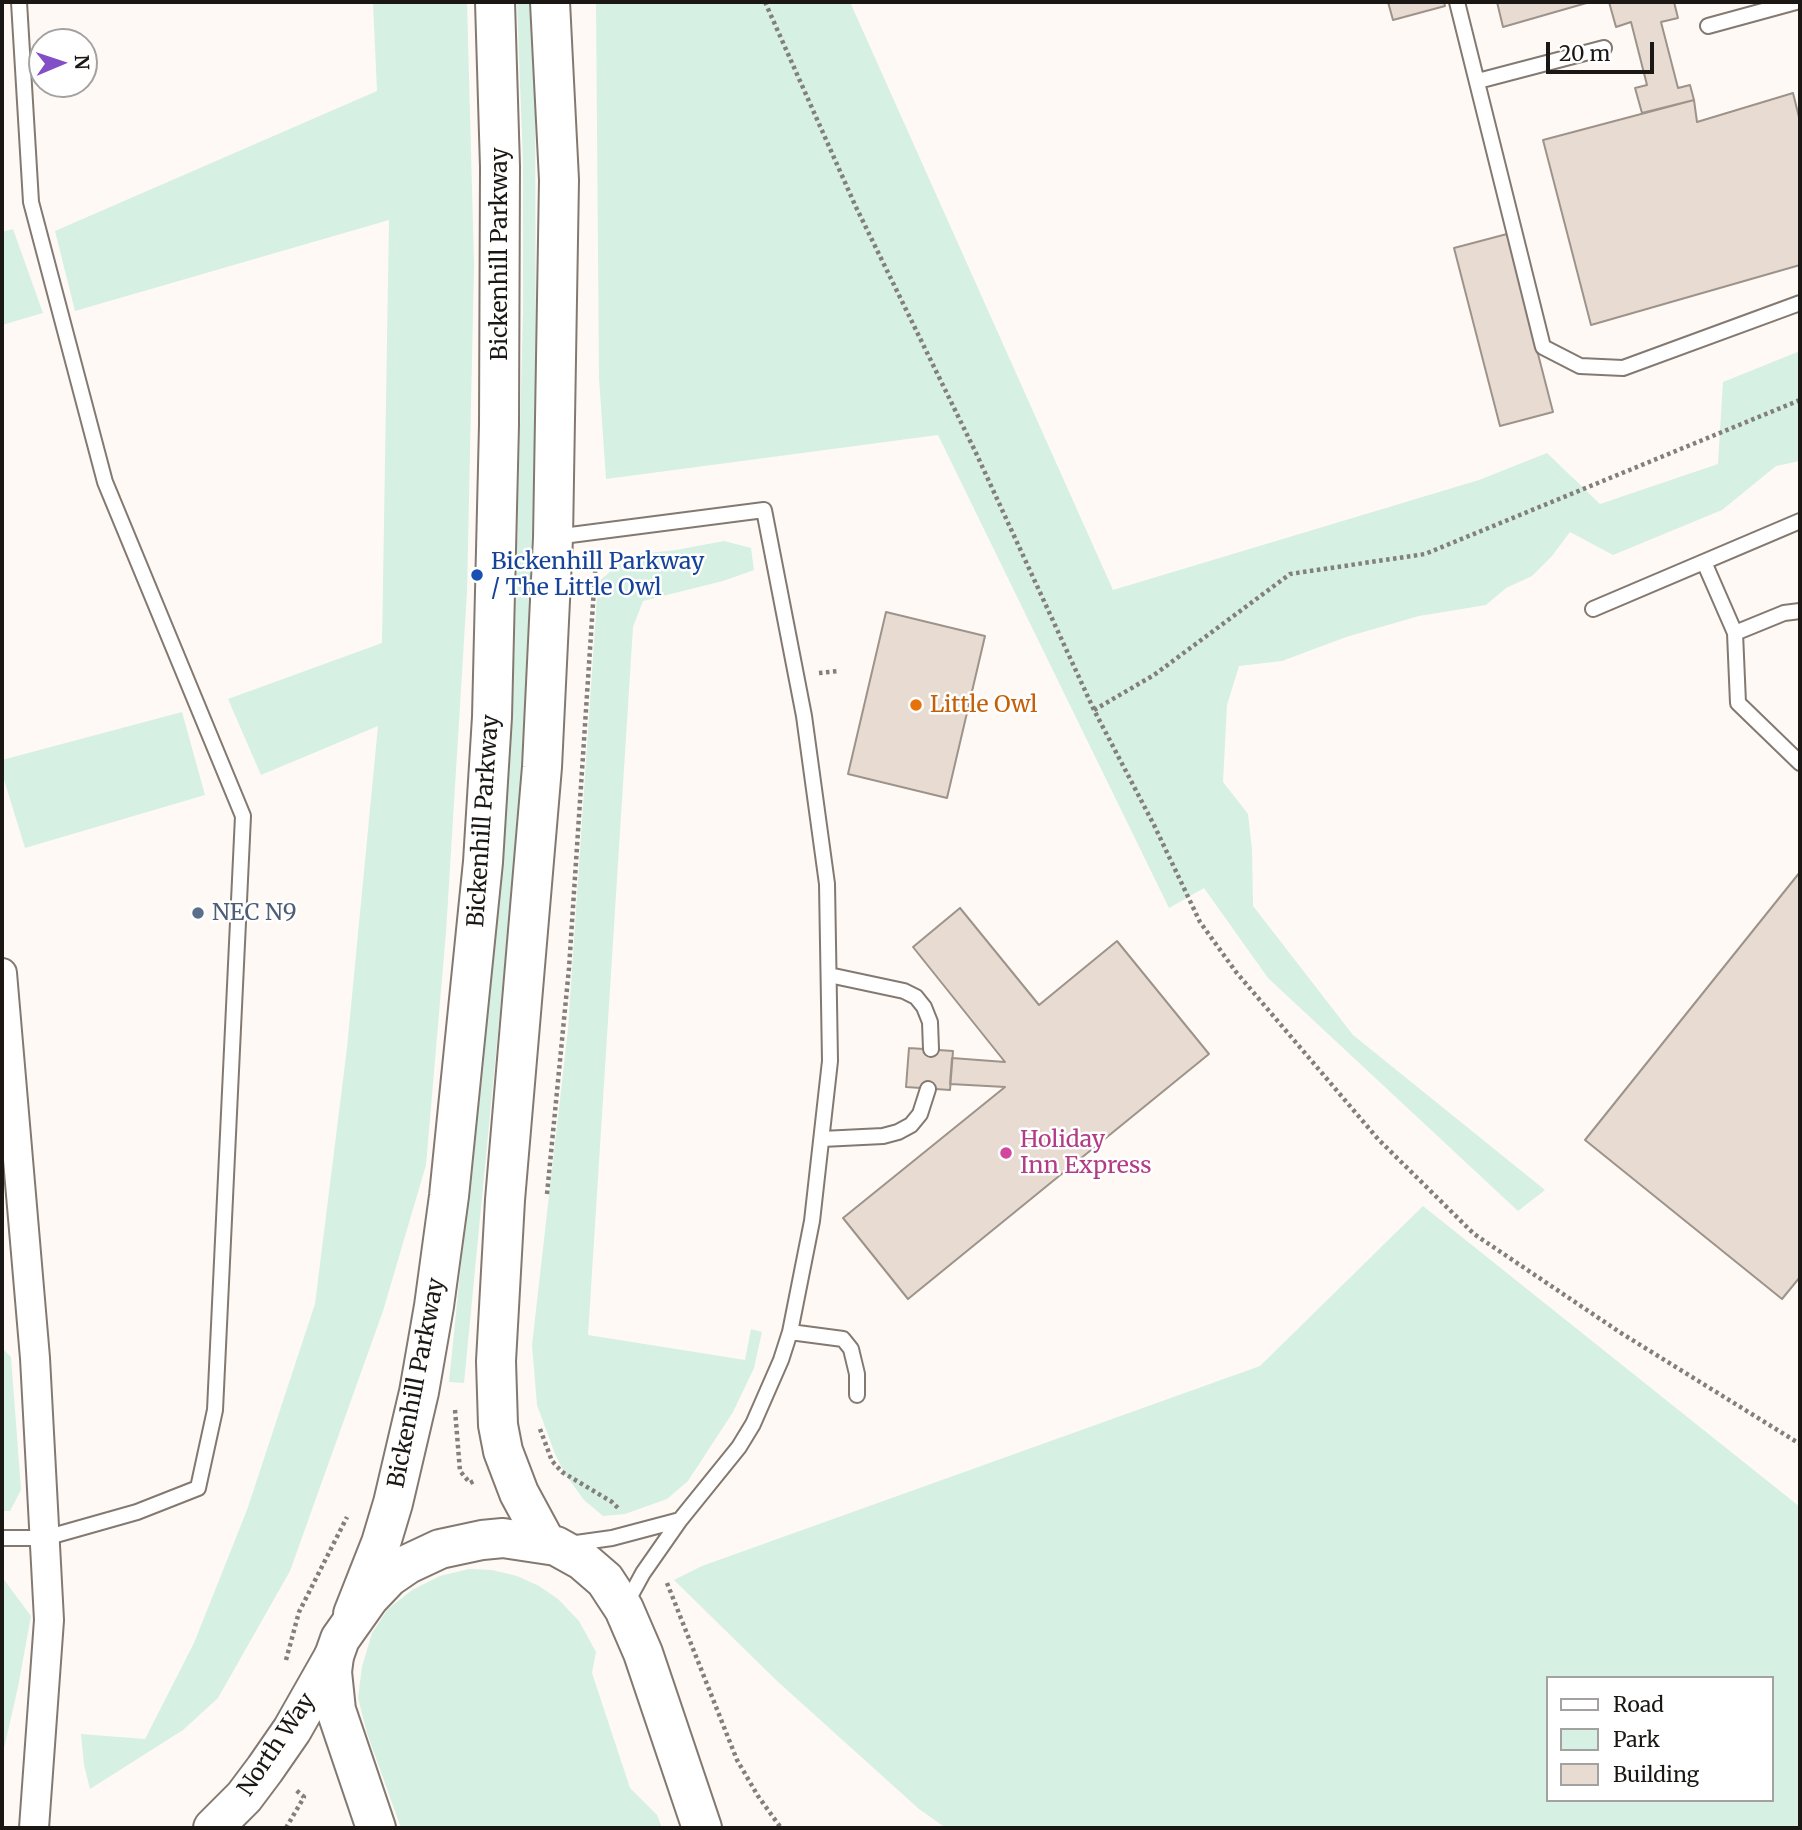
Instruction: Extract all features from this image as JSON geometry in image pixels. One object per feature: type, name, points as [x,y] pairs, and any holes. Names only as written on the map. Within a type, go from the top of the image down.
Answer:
[{"type":"main road","name":"Bickenhill Parkway","points":[[341,1640],[366,1584],[393,1503],[426,1357],[449,1196],[483,862],[492,717],[499,438],[500,167],[495,2]]},
{"type":"main road","points":[[550,2],[559,180],[553,538],[542,767],[504,1212],[496,1361],[498,1425],[503,1451],[519,1493],[551,1544]]},
{"type":"main road","points":[[376,1828],[336,1710],[332,1672],[341,1640],[369,1598],[389,1577],[408,1564],[440,1549],[503,1538],[551,1544],[595,1570],[624,1609],[643,1653],[702,1828]]},
{"type":"main road","name":"North Way","points":[[213,1828],[244,1797],[292,1730],[341,1640]]},
{"type":"main road","points":[[681,1763],[726,1828]]},
{"type":"street","points":[[2,973],[35,1359],[49,1620],[34,1828]]},
{"type":"lane","points":[[2,1538],[45,1538],[137,1512],[198,1488],[215,1410],[243,816],[105,482],[31,202],[19,2]]},
{"type":"lane","points":[[1457,2],[1543,347],[1580,366],[1623,368],[1800,303]]},
{"type":"lane","points":[[1708,26],[1796,2]]},
{"type":"lane","points":[[1478,81],[1604,48]]},
{"type":"lane","points":[[553,538],[764,510],[804,716],[827,884],[830,1061],[812,1221],[790,1332],[753,1424],[739,1447],[680,1520],[649,1565],[624,1609]]},
{"type":"lane","points":[[1593,610],[1800,521]]},
{"type":"lane","points":[[1704,562],[1735,633],[1738,703],[1800,763]]},
{"type":"lane","points":[[1735,633],[1784,613],[1800,611]]},
{"type":"lane","points":[[829,975],[916,996],[930,1022],[931,1049]]},
{"type":"lane","points":[[822,1139],[883,1136],[898,1132],[911,1125],[920,1114],[928,1089]]},
{"type":"lane","points":[[790,1332],[843,1339],[851,1349],[857,1374],[857,1395]]},
{"type":"lane","points":[[551,1544],[632,1534],[680,1520]]},
{"type":"path","points":[[765,2],[855,205],[976,453],[1094,710],[1154,825],[1200,922],[1236,972],[1378,1139],[1474,1234],[1621,1334],[1800,1444]]},
{"type":"path","points":[[1094,710],[1154,675],[1290,575],[1425,554],[1800,400]]},
{"type":"path","points":[[545,1204],[569,968],[598,532]]},
{"type":"path","points":[[538,1418],[545,1447],[552,1461],[562,1472],[612,1502],[629,1520],[632,1534]]},
{"type":"path","points":[[283,1671],[299,1612],[352,1505]]},
{"type":"path","points":[[649,1565],[668,1585],[737,1760],[781,1828]]},
{"type":"green space","points":[[373,2],[467,2],[474,265],[467,592],[446,932],[426,1165],[383,1311],[290,1571],[218,1698],[183,1730],[90,1789],[81,1734],[145,1739],[194,1643],[247,1510],[315,1304],[347,1048],[378,726],[261,775],[228,699],[382,643],[389,220],[75,311],[55,231],[377,91]]},
{"type":"green space","points":[[517,2],[531,2],[535,66],[536,419],[529,613],[520,805],[464,1383],[449,1382],[499,888],[513,701],[523,313],[523,163]]},
{"type":"green space","points":[[596,2],[850,2],[1113,590],[1479,480],[1547,453],[1600,504],[1718,464],[1723,382],[1800,351],[1800,461],[1776,466],[1722,510],[1613,555],[1570,532],[1532,576],[1506,588],[1486,605],[1419,616],[1346,637],[1282,661],[1239,666],[1227,705],[1223,782],[1248,814],[1253,906],[1353,1035],[1545,1190],[1518,1211],[1268,978],[1204,888],[1169,908],[938,435],[606,479],[599,378]]},
{"type":"green space","points":[[13,229],[43,313],[2,325],[2,232]]},
{"type":"green space","points":[[724,541],[751,548],[754,570],[723,581],[643,601],[633,627],[588,1335],[745,1360],[751,1329],[762,1332],[754,1368],[733,1412],[688,1481],[667,1499],[625,1514],[603,1516],[584,1500],[565,1474],[555,1454],[537,1405],[532,1345],[568,1029],[598,582],[630,555]]},
{"type":"green space","points":[[182,712],[205,795],[25,848],[2,773],[2,760]]},
{"type":"green space","points":[[1423,1206],[1800,1507],[1800,1828],[946,1828],[919,1809],[776,1680],[674,1580],[702,1566],[1260,1366]]},
{"type":"green space","points":[[2,1348],[11,1357],[21,1490],[10,1511],[2,1511]]},
{"type":"green space","points":[[469,1569],[492,1570],[517,1576],[539,1586],[558,1599],[579,1621],[596,1652],[592,1673],[630,1788],[657,1815],[662,1828],[401,1828],[367,1733],[358,1698],[362,1667],[372,1633],[388,1609],[412,1590],[440,1576]]},
{"type":"green space","points":[[2,1577],[31,1616],[2,1757]]},
{"type":"building","points":[[1388,2],[1444,2],[1445,6],[1393,20]]},
{"type":"building","points":[[1497,2],[1590,2],[1503,27]]},
{"type":"building","points":[[1609,2],[1674,2],[1678,18],[1661,22],[1678,88],[1690,85],[1694,100],[1642,113],[1635,88],[1647,85],[1631,22],[1616,27]]},
{"type":"building","points":[[1793,93],[1800,121],[1800,265],[1591,325],[1543,140],[1694,100],[1697,122]]},
{"type":"building","points":[[1507,234],[1553,412],[1500,426],[1454,248]]},
{"type":"building","name":"Little Owl","points":[[886,612],[985,636],[947,798],[848,774]]},
{"type":"building","points":[[1800,872],[1800,1277],[1782,1299],[1585,1140]]},
{"type":"building","name":"Holiday Inn Express","points":[[960,908],[1039,1005],[1117,941],[1209,1054],[908,1299],[843,1218],[1005,1087],[950,1084],[952,1058],[1005,1062],[913,947]]},
{"type":"building","points":[[909,1048],[953,1051],[950,1090],[906,1087]]},
{"type":"place","name":"Bickenhill Parkway / The Little Owl","points":[[477,575]]},
{"type":"place","name":"Little Owl","points":[[916,705]]},
{"type":"place","name":"NEC N9","points":[[198,913]]},
{"type":"place","name":"Holiday Inn Express","points":[[1006,1153]]}]
